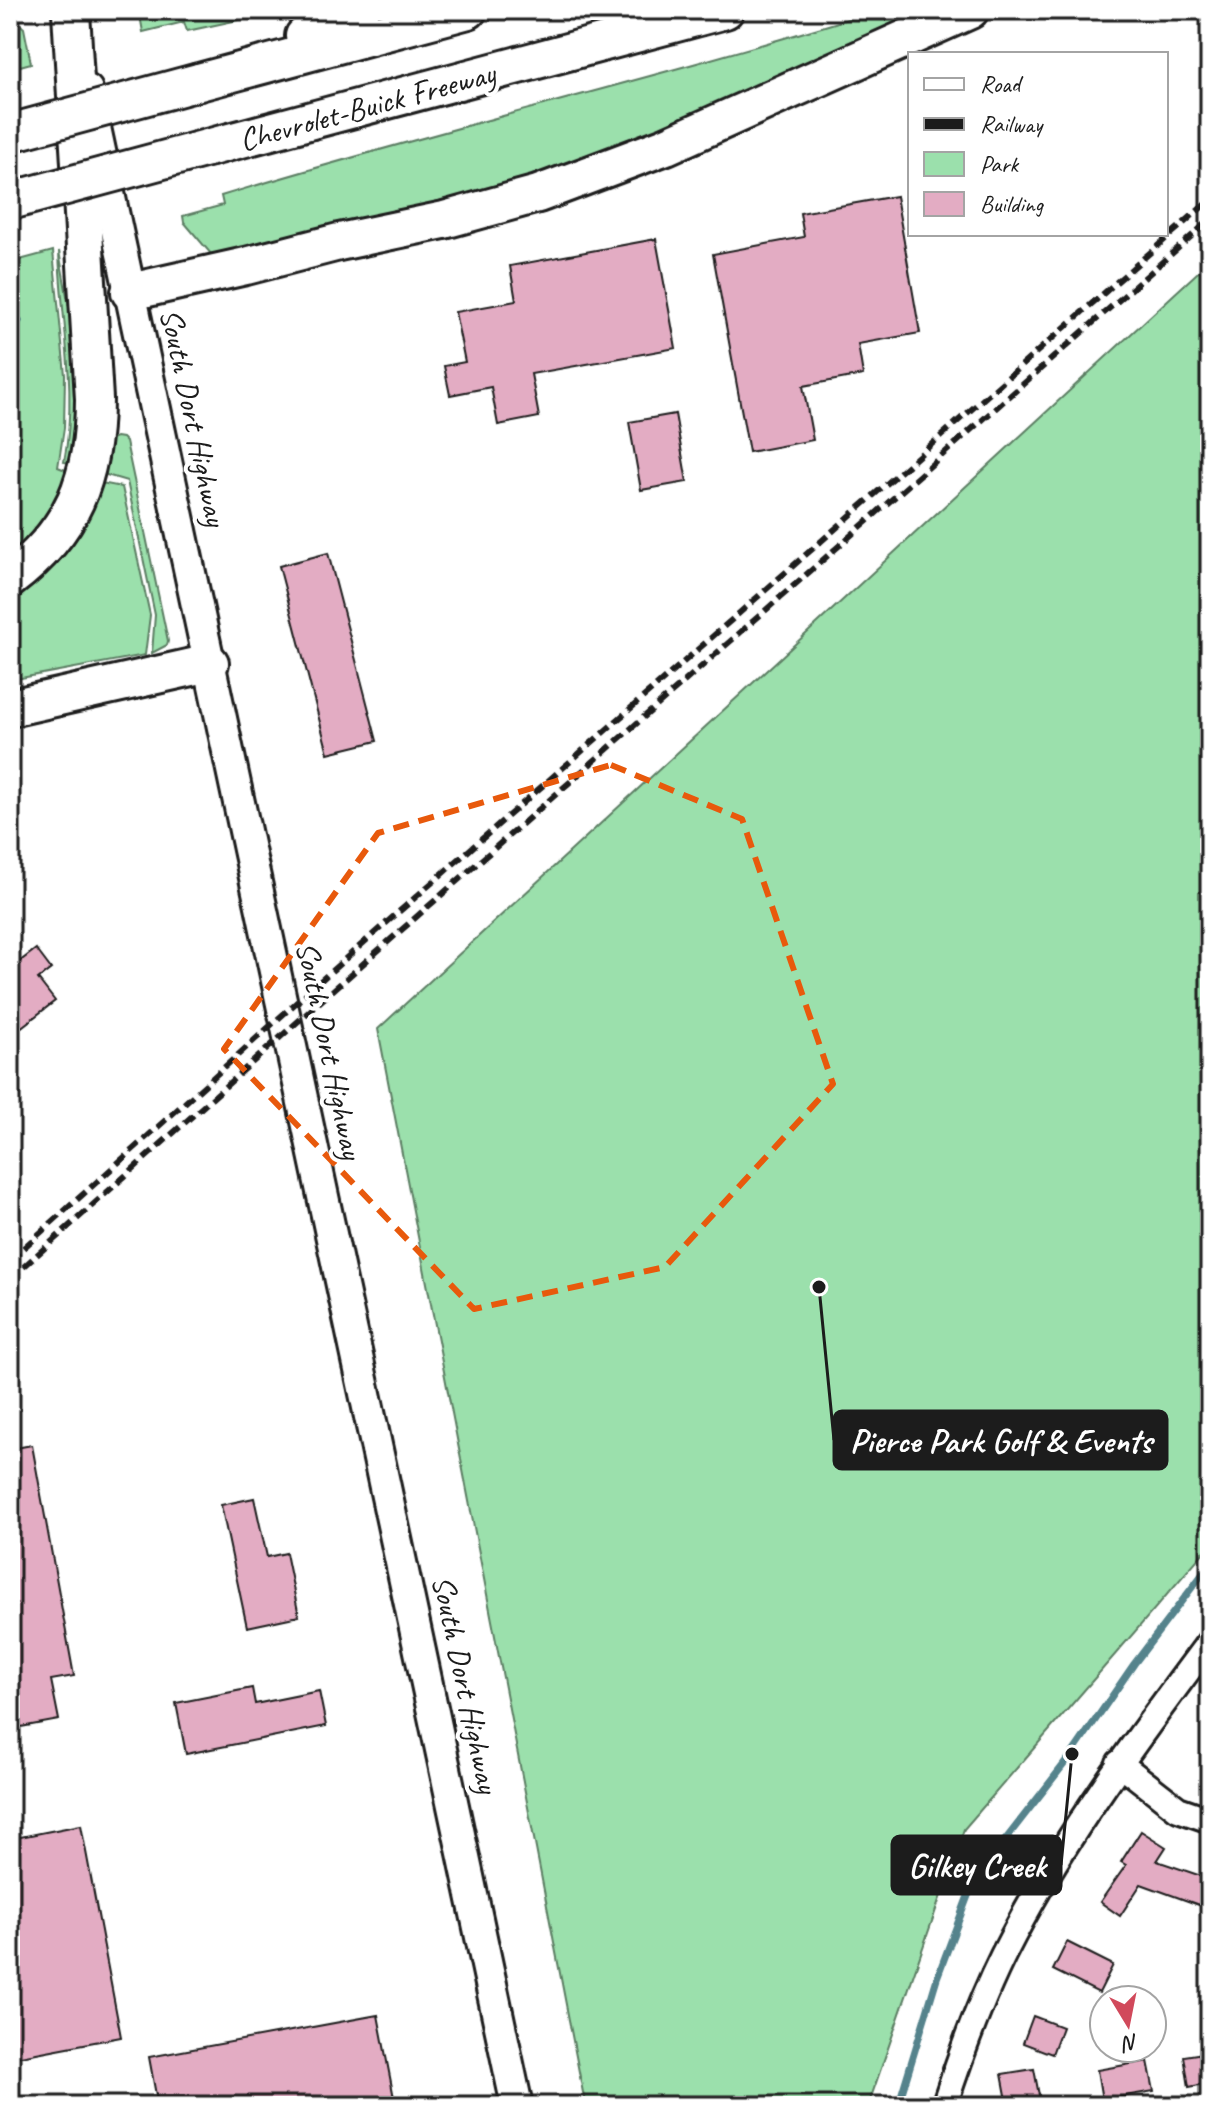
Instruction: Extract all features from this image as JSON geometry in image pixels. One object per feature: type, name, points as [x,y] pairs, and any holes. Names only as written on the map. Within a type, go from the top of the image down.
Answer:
[{"type":"highway","points":[[199,82],[361,10]]},
{"type":"highway","name":"Chevrolet-Buick Freeway","points":[[10,133],[468,10]]},
{"type":"highway","name":"Chevrolet-Buick Freeway","points":[[10,201],[725,10]]},
{"type":"highway","points":[[130,292],[444,220],[538,194],[666,146],[970,10]]},
{"type":"highway","points":[[10,579],[52,542],[67,519],[86,473],[93,437],[94,399],[71,11]]},
{"type":"highway","points":[[10,708],[210,663]]},
{"type":"main road","name":"South Dort Highway","points":[[71,11],[517,2106]]},
{"type":"street","points":[[944,2106],[969,2032],[1012,1937],[1076,1828],[1119,1763],[1210,1641]]},
{"type":"street","points":[[1119,1763],[1178,1809],[1210,1820]]},
{"type":"highlighted area","points":[[611,765],[742,819],[833,1084],[665,1267],[474,1309],[224,1049],[378,833]]},
{"type":"green space","points":[[139,10],[285,10],[187,31],[184,22],[143,32]]},
{"type":"green space","points":[[877,10],[935,10],[706,113],[522,185],[338,229],[211,254],[184,222],[183,216],[223,205],[221,196]]},
{"type":"green space","points":[[10,15],[24,28],[31,63],[20,66],[10,46]]},
{"type":"green space","points":[[13,251],[16,261],[53,251],[65,375],[64,428],[58,467],[68,471],[45,517],[10,555],[10,252]]},
{"type":"green space","points":[[59,251],[69,307],[76,402],[70,463],[64,462],[69,383]]},
{"type":"green space","points":[[1210,261],[1210,1545],[964,1829],[868,2106],[592,2106],[585,2103],[378,1029]]},
{"type":"green space","points":[[116,437],[126,442],[168,641],[167,645],[152,653],[155,615],[127,481],[103,474],[111,439]]},
{"type":"green space","points":[[101,483],[122,487],[150,615],[145,655],[10,680],[10,593]]},
{"type":"building","points":[[896,196],[920,333],[858,344],[863,375],[803,386],[813,440],[749,452],[713,254],[804,237],[800,213]]},
{"type":"building","points":[[656,239],[676,348],[531,374],[539,417],[498,425],[491,387],[450,395],[444,366],[465,362],[455,312],[516,301],[510,266]]},
{"type":"building","points":[[675,414],[687,482],[641,490],[629,422]]},
{"type":"building","points":[[328,553],[377,741],[328,753],[279,566]]},
{"type":"building","points":[[36,949],[51,969],[38,979],[55,1001],[10,1036],[10,969]]},
{"type":"building","points":[[32,1445],[74,1676],[51,1680],[59,1720],[10,1729],[10,1449]]},
{"type":"building","points":[[254,1498],[267,1557],[286,1553],[299,1616],[247,1627],[221,1505]]},
{"type":"building","points":[[252,1688],[255,1704],[319,1691],[326,1726],[186,1754],[176,1703]]},
{"type":"building","points":[[81,1825],[121,2037],[10,2058],[10,1839]]},
{"type":"building","points":[[1141,1831],[1166,1847],[1157,1861],[1210,1879],[1210,1909],[1141,1884],[1120,1916],[1100,1902],[1126,1865],[1121,1862]]},
{"type":"building","points":[[1067,1942],[1113,1965],[1104,1984],[1088,1984],[1088,1988],[1053,1970]]},
{"type":"building","points":[[378,2015],[394,2098],[351,2106],[158,2106],[149,2057]]},
{"type":"building","points":[[1033,2016],[1062,2027],[1052,2054],[1023,2043]]},
{"type":"building","points":[[1210,2052],[1210,2083],[1189,2087],[1184,2056]]},
{"type":"building","points":[[1149,2064],[1154,2091],[1102,2100],[1097,2070]]},
{"type":"building","points":[[1034,2069],[1041,2106],[1008,2106],[1002,2074]]},
{"type":"waterway","points":[[10,326],[19,321]]},
{"type":"waterway","points":[[898,2106],[937,1978],[974,1880],[1072,1754],[1134,1664],[1210,1564]]},
{"type":"railway","points":[[10,1260],[328,974],[1210,200]]},
{"type":"railway","points":[[10,1279],[332,991],[1210,220]]},
{"type":"place","name":"Pierce Park Golf & Events","points":[[819,1287]]},
{"type":"place","name":"Gilkey Creek","points":[[1072,1754]]}]
